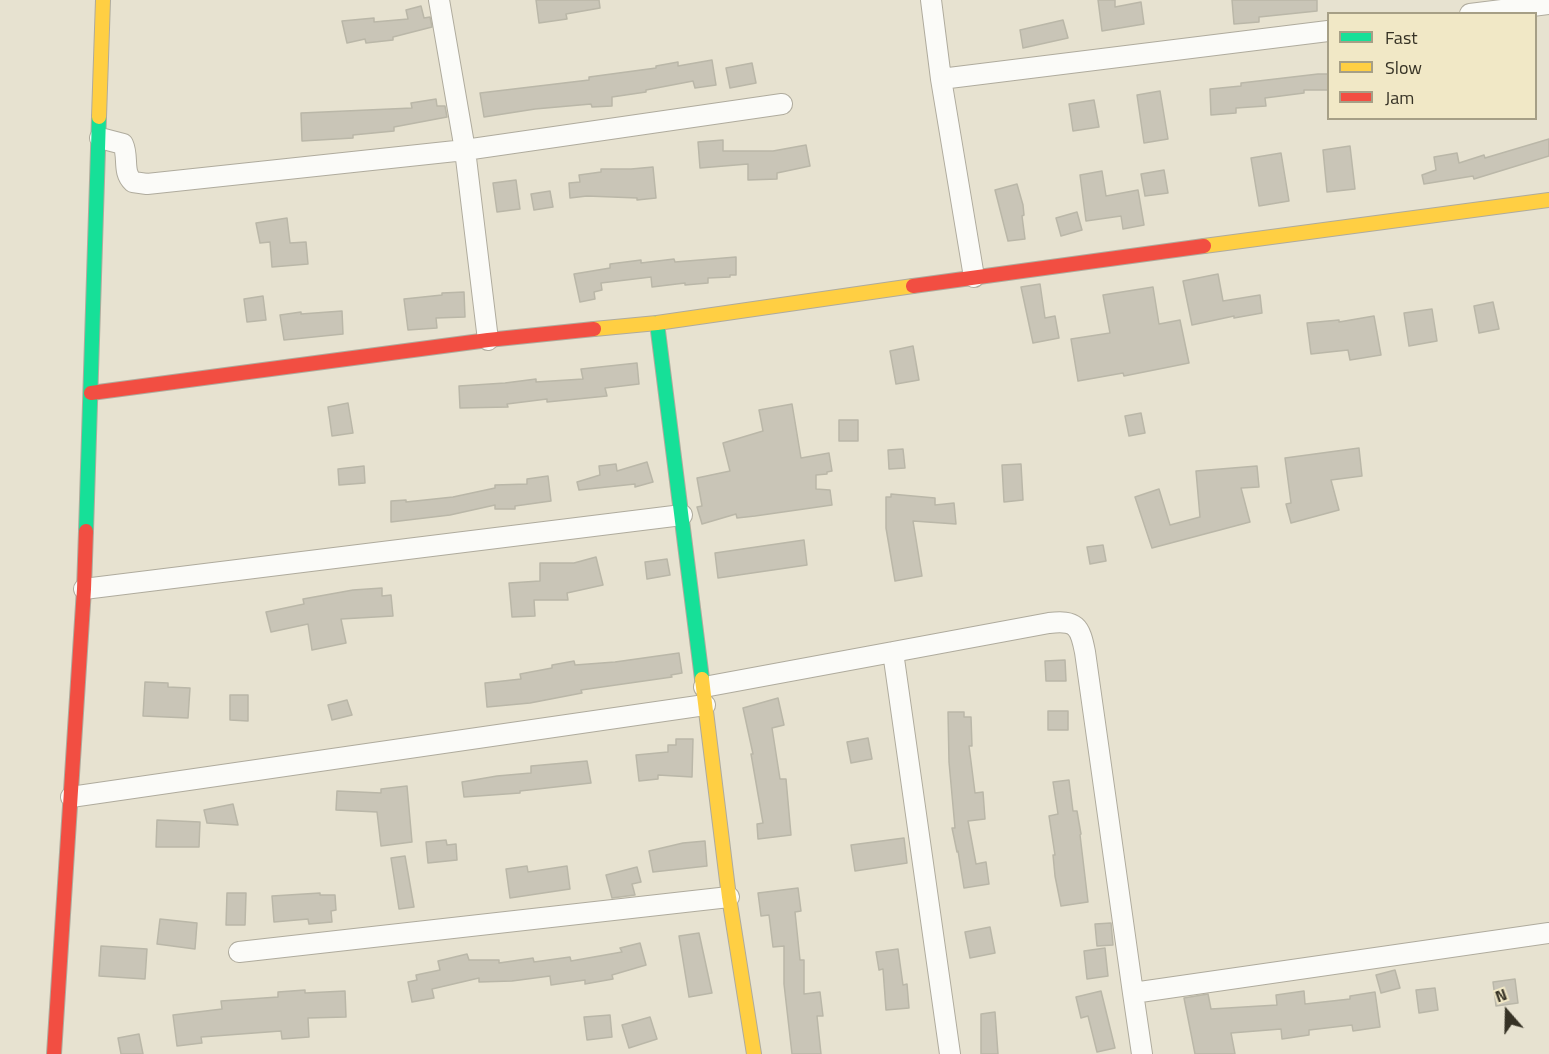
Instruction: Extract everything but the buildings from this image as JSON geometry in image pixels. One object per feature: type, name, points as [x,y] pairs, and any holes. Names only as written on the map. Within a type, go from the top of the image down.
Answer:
[{"type":"street","points":[[54,1054],[84,589],[103,0]]},
{"type":"street","points":[[438,0],[465,150],[488,340]]},
{"type":"street","points":[[931,0],[941,79],[974,277]]},
{"type":"street","points":[[1483,12],[1539,3]]},
{"type":"street","points":[[941,79],[1327,31]]},
{"type":"street","points":[[100,138],[123,144],[127,176],[133,182],[140,184],[465,150],[782,104]]},
{"type":"street","points":[[91,393],[488,340],[657,323],[974,277],[1549,200]]},
{"type":"street","points":[[657,323],[729,897],[754,1054]]},
{"type":"street","points":[[84,589],[682,515]]},
{"type":"street","points":[[71,797],[704,696],[893,652],[1058,622],[1073,624],[1077,627],[1085,652],[1142,1054]]},
{"type":"street","points":[[893,652],[950,1054]]},
{"type":"street","points":[[239,952],[729,897]]},
{"type":"street","points":[[1133,993],[1549,933]]},
{"type":"traffic: fast","points":[[86,531],[99,117]]},
{"type":"traffic: fast","points":[[657,323],[702,679]]},
{"type":"traffic: slow","points":[[99,117],[103,0]]},
{"type":"traffic: slow","points":[[1204,246],[1549,200]]},
{"type":"traffic: slow","points":[[594,329],[657,323],[913,286]]},
{"type":"traffic: slow","points":[[702,679],[729,897],[754,1054]]},
{"type":"traffic: jam","points":[[913,286],[1204,246]]},
{"type":"traffic: jam","points":[[91,393],[488,340],[594,329]]},
{"type":"traffic: jam","points":[[54,1054],[86,531]]}]
